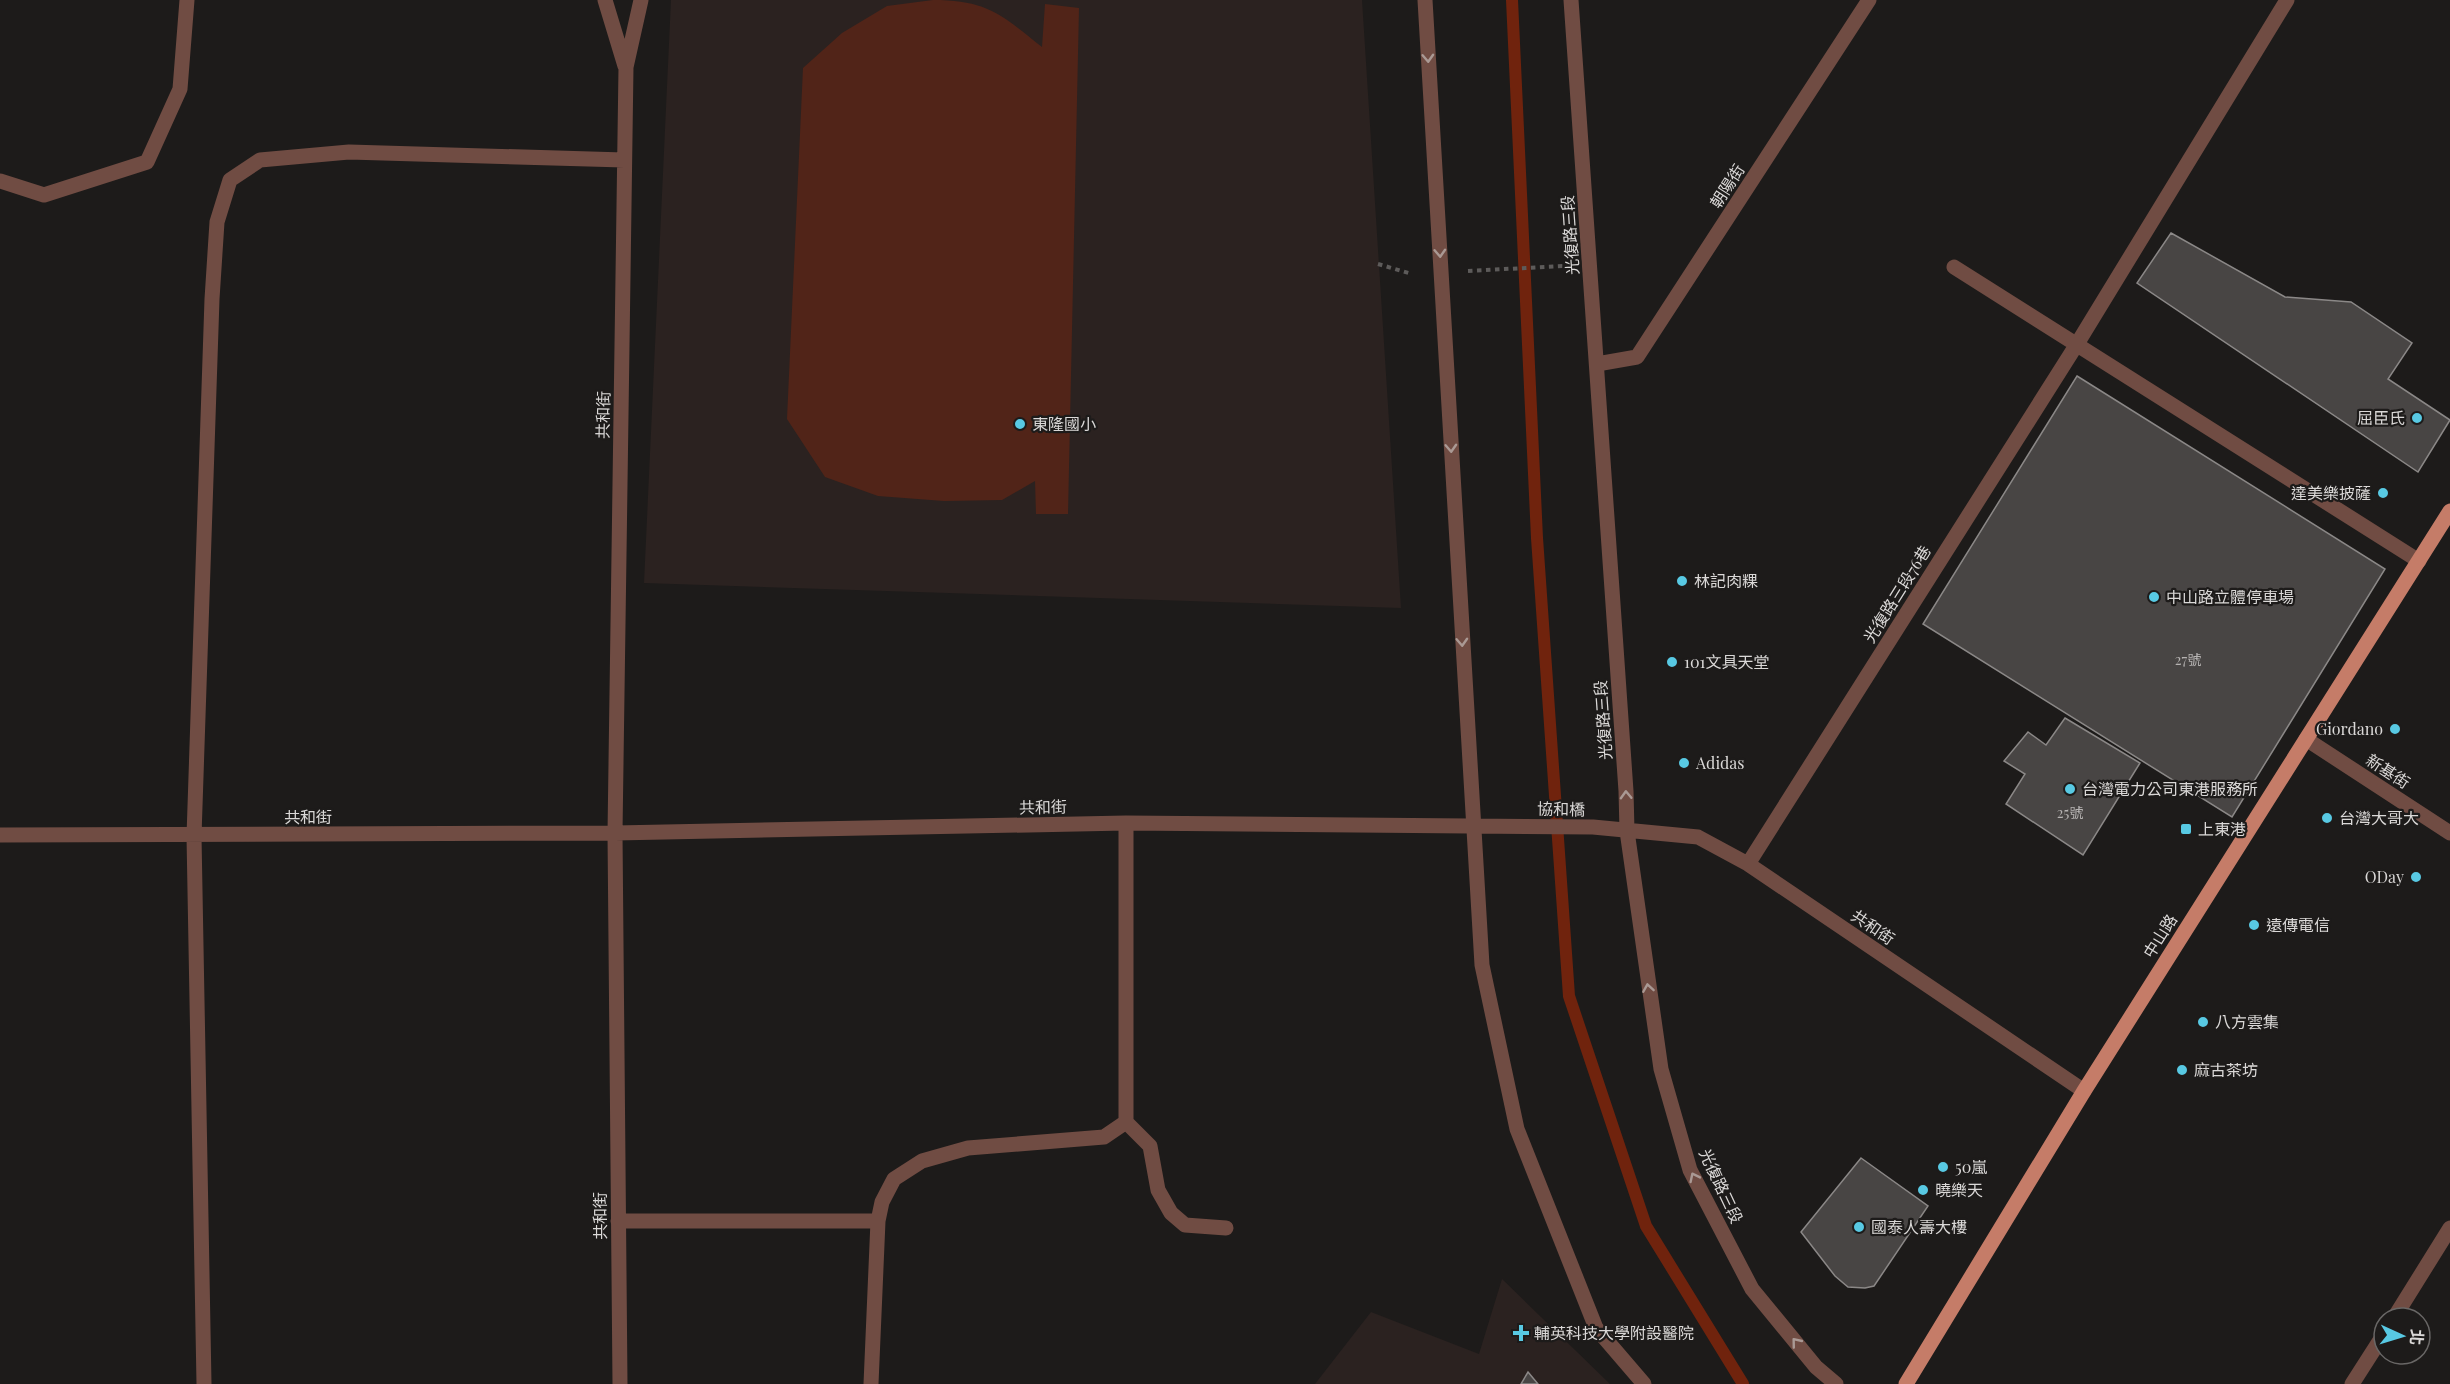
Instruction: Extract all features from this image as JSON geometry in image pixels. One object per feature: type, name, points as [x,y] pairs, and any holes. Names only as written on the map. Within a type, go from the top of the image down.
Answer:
[{"type":"main road","name":"中山路","points":[[1906,1384],[2084,1091],[2450,511]]},
{"type":"street","points":[[0,181],[44,195],[147,162],[180,89],[186,0]]},
{"type":"street","points":[[605,0],[626,67]]},
{"type":"street","name":"共和街","points":[[620,1384],[615,833],[624,160],[626,67],[641,0]]},
{"type":"street","points":[[1425,0],[1482,966],[1517,1129],[1596,1328],[1644,1384]]},
{"type":"street","name":"光復路三段","points":[[1572,0],[1598,364],[1627,831],[1661,1069],[1690,1170],[1752,1289],[1816,1367],[1836,1384]]},
{"type":"street","name":"朝陽街","points":[[1598,364],[1637,357],[1869,0]]},
{"type":"street","name":"光復路三段76巷","points":[[1748,864],[2077,344],[2287,0]]},
{"type":"street","points":[[204,1384],[194,836],[212,299],[217,222],[230,180],[260,160],[349,152],[624,160]]},
{"type":"street","points":[[1954,267],[2419,561]]},
{"type":"street","name":"新基街","points":[[2306,739],[2450,833]]},
{"type":"street","points":[[1126,823],[1126,1122],[1150,1146],[1158,1190],[1171,1213],[1185,1225],[1226,1228]]},
{"type":"street","name":"共和街","points":[[0,835],[615,833],[1126,823],[1472,826]]},
{"type":"street","name":"協和橋","points":[[1472,826],[1593,828],[1627,831]]},
{"type":"street","name":"共和街","points":[[1627,831],[1698,837],[1748,864],[2084,1091]]},
{"type":"street","points":[[871,1384],[878,1221],[882,1202],[894,1179],[922,1161],[968,1148],[1104,1137],[1126,1122]]},
{"type":"street","points":[[618,1221],[878,1221]]},
{"type":"street","points":[[2401,1306],[2450,1228]]},
{"type":"street","points":[[2352,1384],[2372,1353]]},
{"type":"path","points":[[1378,264],[1412,274]]},
{"type":"path","points":[[1468,271],[1537,266]]},
{"type":"shaded area","name":"東隆國小","points":[[671,0],[1362,0],[1401,608],[644,583]]},
{"type":"shaded area","points":[[933,0],[981,6],[1016,26],[1042,47],[1045,4],[1079,8],[1068,514],[1036,514],[1035,481],[1002,500],[944,501],[878,496],[825,477],[787,419],[803,68],[842,33],[887,6]]},
{"type":"shaded area","name":"輔英科技大學附設醫院","points":[[1502,1279],[1610,1384],[1315,1384],[1371,1312],[1479,1354]]},
{"type":"building","points":[[2171,233],[2285,297],[2351,302],[2412,343],[2388,379],[2450,420],[2418,472],[2137,283]]},
{"type":"building","name":"中山路立體停車場","points":[[2077,376],[2385,569],[2232,817],[1923,624]]},
{"type":"building","name":"台灣電力公司東港服務所","points":[[2065,718],[2140,763],[2083,855],[2006,804],[2025,774],[2004,761],[2028,732],[2046,745]]},
{"type":"building","name":"國泰人壽大樓","points":[[1861,1158],[1928,1206],[1874,1286],[1865,1288],[1848,1287],[1835,1276],[1801,1232]]},
{"type":"building","points":[[1528,1372],[1538,1384],[1521,1384]]},
{"type":"waterway","points":[[1512,0],[1537,538],[1569,996],[1646,1226],[1743,1384]]},
{"type":"place","name":"屈臣氏","points":[[2417,418]]},
{"type":"place","name":"東隆國小","points":[[1020,424]]},
{"type":"place","name":"達美樂披薩","points":[[2383,493]]},
{"type":"place","name":"林記肉粿","points":[[1682,581]]},
{"type":"place","name":"中山路立體停車場","points":[[2154,597]]},
{"type":"place","name":"101文具天堂","points":[[1672,662]]},
{"type":"place","name":"Giordano","points":[[2395,729]]},
{"type":"place","name":"Adidas","points":[[1684,763]]},
{"type":"place","name":"台灣電力公司東港服務所","points":[[2070,789]]},
{"type":"place","name":"台灣大哥大","points":[[2327,818]]},
{"type":"place","name":"上東港","points":[[2186,829]]},
{"type":"place","name":"ODay","points":[[2416,877]]},
{"type":"place","name":"遠傳電信","points":[[2254,925]]},
{"type":"place","name":"八方雲集","points":[[2203,1022]]},
{"type":"place","name":"麻古茶坊","points":[[2182,1070]]},
{"type":"place","name":"50嵐","points":[[1943,1167]]},
{"type":"place","name":"曉樂天","points":[[1923,1190]]},
{"type":"place","name":"國泰人壽大樓","points":[[1859,1227]]},
{"type":"place","name":"輔英科技大學附設醫院","points":[[1521,1333]]}]
